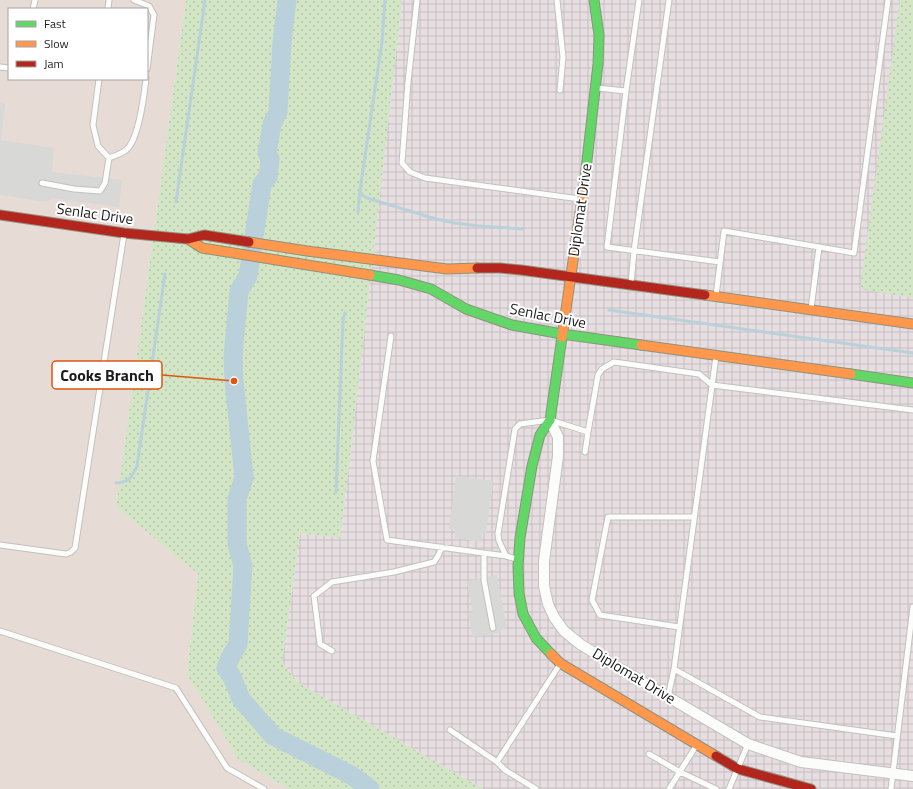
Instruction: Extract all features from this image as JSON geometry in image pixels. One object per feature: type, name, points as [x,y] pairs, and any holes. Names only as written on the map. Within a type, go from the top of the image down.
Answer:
[{"type":"street","name":"Diplomat Drive","points":[[594,0],[599,35],[596,88],[582,199],[550,420],[540,433],[533,457],[517,580],[521,607],[526,622],[549,654],[560,663],[738,769],[811,789]]},
{"type":"street","name":"Senlac Drive","points":[[0,215],[124,233],[188,239],[204,236],[447,269],[500,268],[521,270],[913,324]]},
{"type":"street","name":"Senlac Drive","points":[[188,239],[202,248],[399,280],[431,289],[466,308],[492,319],[512,325],[562,334],[913,383]]},
{"type":"street","name":"Diplomat Drive","points":[[550,420],[558,437],[558,456],[544,561],[544,586],[548,604],[554,617],[564,631],[580,644],[748,744],[801,762],[913,776]]},
{"type":"lane","points":[[134,0],[149,6],[154,15],[148,61]]},
{"type":"lane","points":[[417,0],[408,82],[402,163],[410,172],[424,178],[582,199]]},
{"type":"lane","points":[[557,0],[563,57],[560,90]]},
{"type":"lane","points":[[640,0],[626,91],[607,247],[720,262]]},
{"type":"lane","points":[[631,285],[634,251],[669,0]]},
{"type":"lane","points":[[716,296],[724,231],[854,253],[888,0]]},
{"type":"lane","points":[[42,183],[74,189],[100,191],[104,183],[108,158],[98,146],[94,126],[99,80]]},
{"type":"lane","points":[[108,158],[125,151],[132,142],[142,106],[146,80]]},
{"type":"lane","points":[[596,88],[626,91]]},
{"type":"lane","points":[[0,545],[66,554],[75,548],[124,233]]},
{"type":"lane","points":[[811,309],[818,247]]},
{"type":"lane","points":[[391,336],[373,461],[387,540],[519,559]]},
{"type":"lane","points":[[668,697],[674,669],[716,356]]},
{"type":"lane","points":[[585,452],[598,375],[602,368],[614,362],[699,374],[712,385],[913,410]]},
{"type":"lane","points":[[506,556],[498,541],[498,534],[515,429],[520,424],[550,420],[588,432]]},
{"type":"lane","points":[[679,627],[600,615],[592,600],[608,516],[694,517]]},
{"type":"lane","points":[[332,651],[320,644],[314,596],[332,582],[394,572],[434,562],[442,547]]},
{"type":"lane","points":[[484,553],[484,580],[493,628]]},
{"type":"lane","points":[[891,789],[913,607]]},
{"type":"lane","points":[[0,631],[176,688],[227,768],[264,789]]},
{"type":"lane","points":[[497,762],[560,663]]},
{"type":"lane","points":[[674,669],[760,717],[897,736]]},
{"type":"lane","points":[[450,730],[497,762],[505,770],[536,789]]},
{"type":"lane","points":[[729,789],[748,744]]},
{"type":"lane","points":[[669,789],[697,745]]},
{"type":"lane","points":[[649,754],[680,772],[716,789]]},
{"type":"shaded area","points":[[0,0],[186,0],[116,507],[198,574],[187,674],[238,759],[289,789],[0,789]]},
{"type":"shaded area","points":[[402,0],[913,0],[913,789],[483,789],[297,682],[282,662],[300,533],[340,538]]},
{"type":"shaded area","points":[[0,103],[5,104],[1,140],[54,148],[52,172],[122,180],[119,207],[52,198],[46,202],[0,195]]},
{"type":"shaded area","points":[[456,476],[493,481],[486,533],[482,533],[481,542],[455,538],[455,530],[449,529]]},
{"type":"shaded area","points":[[497,575],[507,629],[498,630],[498,633],[473,637],[468,614],[473,613],[467,581]]},
{"type":"green space","points":[[186,0],[402,0],[340,538],[300,533],[282,662],[297,682],[483,789],[289,789],[238,759],[187,674],[198,574],[116,507]]},
{"type":"green space","points":[[900,0],[913,0],[913,298],[860,289]]},
{"type":"waterway","points":[[176,202],[205,0]]},
{"type":"waterway","points":[[287,0],[282,43],[278,112],[272,124],[267,153],[270,159],[268,177],[262,184],[248,276],[239,291],[233,356],[234,381],[244,477],[237,499],[237,544],[243,566],[238,644],[226,668],[232,677],[241,699],[273,736],[351,775],[370,789]]},
{"type":"waterway","points":[[358,212],[382,42],[385,0]]},
{"type":"waterway","points":[[360,191],[362,195],[367,198],[436,219],[479,226],[523,229]]},
{"type":"waterway","points":[[116,483],[124,482],[130,479],[137,466],[165,274]]},
{"type":"waterway","points":[[609,310],[913,353]]},
{"type":"waterway","points":[[336,492],[343,321],[345,313]]},
{"type":"traffic: fast","points":[[585,178],[598,64],[599,35],[594,0]]},
{"type":"traffic: fast","points":[[370,275],[399,280],[431,289],[466,309],[512,325],[562,334],[641,345]]},
{"type":"traffic: fast","points":[[551,654],[536,638],[523,614],[519,593],[518,566],[520,538],[532,466],[540,435],[550,420],[562,337]]},
{"type":"traffic: fast","points":[[851,374],[913,383]]},
{"type":"traffic: slow","points":[[562,337],[585,178]]},
{"type":"traffic: slow","points":[[188,239],[202,248],[370,275]]},
{"type":"traffic: slow","points":[[249,242],[447,269],[477,268]]},
{"type":"traffic: slow","points":[[705,295],[913,324]]},
{"type":"traffic: slow","points":[[641,345],[851,374]]},
{"type":"traffic: slow","points":[[551,654],[560,663],[716,756]]},
{"type":"traffic: jam","points":[[0,215],[124,233],[188,239],[204,235],[249,242]]},
{"type":"traffic: jam","points":[[477,268],[521,270],[705,295]]},
{"type":"traffic: jam","points":[[716,756],[738,769],[811,789]]},
{"type":"place","name":"Cooks Branch","points":[[234,381]]}]
